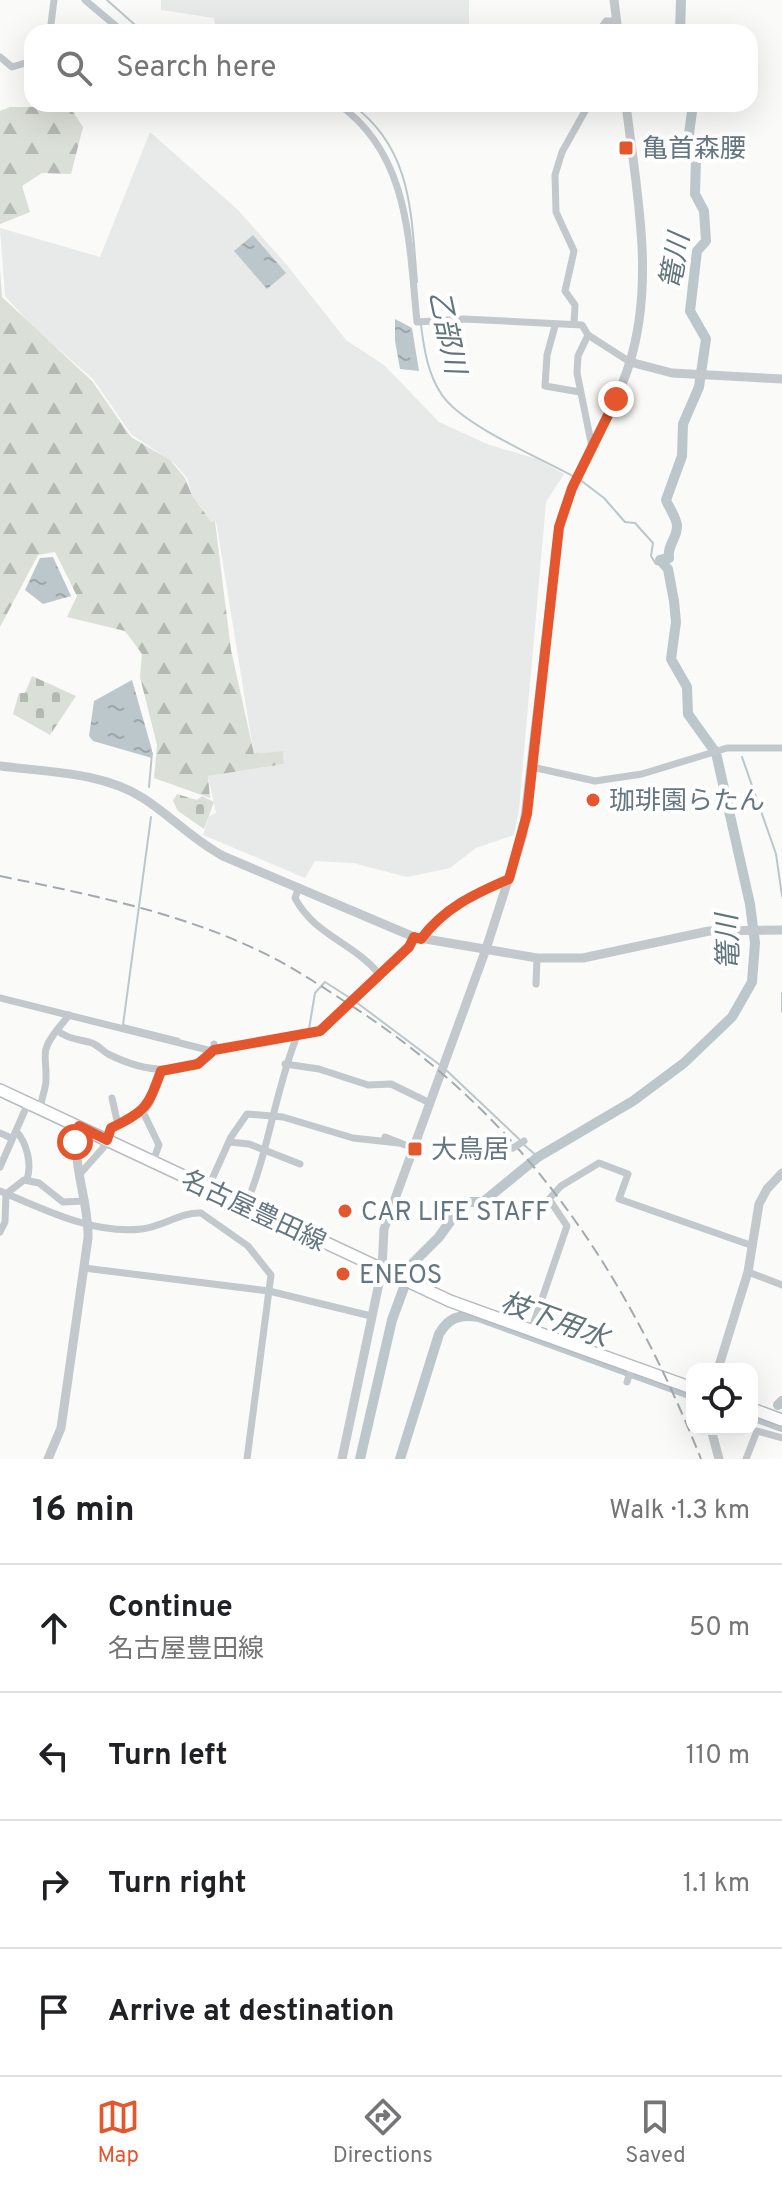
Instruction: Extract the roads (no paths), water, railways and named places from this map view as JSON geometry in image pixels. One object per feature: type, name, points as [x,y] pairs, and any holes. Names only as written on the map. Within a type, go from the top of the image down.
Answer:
[{"type":"main road","name":"名古屋豊田線","points":[[0,1090],[35,1104],[152,1164],[450,1301],[532,1328],[630,1374],[686,1387]]},
{"type":"main road","points":[[758,1411],[782,1420]]},
{"type":"street","points":[[51,24],[54,0]]},
{"type":"street","points":[[85,0],[114,24]]},
{"type":"street","points":[[614,0],[617,24]]},
{"type":"street","points":[[604,24],[606,21],[616,21]]},
{"type":"street","points":[[0,57],[12,67],[24,63]]},
{"type":"street","points":[[347,112],[365,129],[390,164],[400,187],[419,322],[489,320],[555,326],[574,323],[582,325],[588,335],[630,362],[658,371],[782,379]]},
{"type":"street","points":[[574,323],[575,305],[565,291],[565,277],[574,251],[556,212],[554,191],[562,152],[584,112]]},
{"type":"street","points":[[342,1459],[371,1316],[387,1272],[384,1229],[486,949],[523,834],[553,557],[564,508],[608,418],[630,362],[640,306],[642,264],[627,112]]},
{"type":"street","points":[[555,326],[547,355],[545,386],[580,392]]},
{"type":"street","points":[[588,335],[578,356],[580,392],[592,447]]},
{"type":"street","points":[[532,767],[595,781],[642,774],[727,748],[782,748]]},
{"type":"street","points":[[0,766],[89,777],[121,787],[145,799],[213,850],[418,938],[537,958],[583,958],[661,938],[709,931],[782,930]]},
{"type":"street","points":[[0,998],[214,1047],[320,1031],[436,919],[456,905],[509,879]]},
{"type":"street","points":[[299,887],[295,898],[308,919],[324,934],[342,940],[363,955],[379,974]]},
{"type":"street","points":[[536,984],[537,958]]},
{"type":"street","points":[[0,1167],[13,1135],[35,1104],[46,1081],[45,1046],[69,1015]]},
{"type":"street","points":[[57,1030],[65,1037],[93,1043],[114,1056],[161,1071],[198,1064],[214,1047]]},
{"type":"street","points":[[246,1205],[264,1151],[285,1064],[297,1036]]},
{"type":"street","points":[[285,1064],[319,1069],[361,1084],[391,1084],[430,1103]]},
{"type":"street","points":[[79,1175],[85,1173],[107,1140],[111,1128],[143,1112],[150,1103],[161,1071]]},
{"type":"street","points":[[112,1098],[118,1125]]},
{"type":"street","points":[[143,1112],[159,1145],[152,1164]]},
{"type":"street","points":[[208,1188],[229,1142],[247,1114],[271,1115],[353,1138],[399,1143]]},
{"type":"street","points":[[48,1459],[61,1428],[84,1268],[88,1224],[75,1149],[79,1126]]},
{"type":"street","points":[[0,1133],[24,1141],[29,1161],[27,1179]]},
{"type":"street","points":[[385,1137],[413,1148]]},
{"type":"street","points":[[513,1148],[524,1141]]},
{"type":"street","points":[[229,1142],[249,1144],[300,1164]]},
{"type":"street","points":[[532,1328],[567,1226],[549,1199],[561,1186],[599,1163],[628,1174],[619,1199],[753,1246]]},
{"type":"street","points":[[720,1363],[748,1272],[759,1204],[767,1189],[782,1173]]},
{"type":"street","points":[[3,1192],[27,1179]]},
{"type":"street","points":[[27,1179],[63,1202],[85,1201]]},
{"type":"street","points":[[3,1192],[88,1224],[129,1231],[167,1225],[201,1213],[255,1254],[271,1275],[247,1459]]},
{"type":"street","points":[[0,1232],[5,1222],[3,1192]]},
{"type":"street","points":[[84,1268],[269,1291],[371,1316]]},
{"type":"street","points":[[748,1272],[782,1285]]},
{"type":"street","points":[[756,1459],[746,1458],[757,1431],[782,1438]]},
{"type":"street","points":[[713,1435],[719,1459]]},
{"type":"water","points":[[253,235],[286,273],[267,289],[234,251]]},
{"type":"water","points":[[395,319],[412,328],[419,371],[400,369]]},
{"type":"water","points":[[53,557],[71,596],[43,604],[25,590],[40,558]]},
{"type":"water","points":[[132,680],[152,758],[93,741],[89,736],[94,701]]},
{"type":"waterway","name":"乙部川","points":[[107,0],[134,24]]},
{"type":"waterway","name":"篭川","points":[[680,24],[681,0]]},
{"type":"waterway","name":"乙部川","points":[[360,112],[387,141],[398,162],[410,208],[417,282]]},
{"type":"waterway","name":"篭川","points":[[360,1459],[392,1320],[413,1263],[439,1237],[464,1202],[483,1202],[538,1157],[633,1101],[684,1063],[732,1017],[752,982],[755,943],[750,904],[716,753],[688,714],[687,687],[671,659],[676,622],[674,601],[668,569],[660,560],[669,558],[669,549],[677,531],[676,520],[666,500],[682,456],[683,424],[699,387],[706,339],[690,311],[697,251],[706,241],[704,211],[695,194],[696,158],[689,134],[692,112]]},
{"type":"waterway","name":"乙部川","points":[[421,325],[433,379],[452,406],[484,429],[573,476]]},
{"type":"waterway","name":"乙部川","points":[[579,479],[604,498],[625,522],[635,523],[653,543],[651,556],[656,564],[662,565]]},
{"type":"waterway","points":[[149,787],[152,753]]},
{"type":"waterway","points":[[742,757],[776,854],[782,896]]},
{"type":"waterway","points":[[151,817],[123,1025],[179,1039]]},
{"type":"waterway","points":[[309,1029],[315,993],[325,982],[350,998]]},
{"type":"waterway","points":[[782,993],[782,1012]]},
{"type":"waterway","points":[[356,1002],[440,1065]]},
{"type":"waterway","points":[[232,1044],[296,1032]]},
{"type":"waterway","points":[[445,1069],[519,1139]]},
{"type":"waterway","points":[[523,1144],[538,1157]]},
{"type":"waterway","name":"枝下用水","points":[[400,1459],[439,1334],[451,1320],[461,1317],[479,1317],[686,1393]]},
{"type":"waterway","points":[[778,1405],[782,1401]]},
{"type":"waterway","name":"枝下用水","points":[[758,1418],[782,1427]]},
{"type":"railway","points":[[0,876],[130,905],[225,936],[267,954],[300,973],[407,1045],[463,1093],[514,1144],[560,1200],[601,1259],[638,1322],[701,1459]]},
{"type":"place","name":"亀首森腰","points":[[626,148]]},
{"type":"place","name":"珈琲園らたん","points":[[593,800]]},
{"type":"place","name":"大鳥居","points":[[415,1149]]},
{"type":"place","name":"CAR LIFE STAFF","points":[[345,1211]]},
{"type":"place","name":"ENEOS","points":[[343,1274]]}]
